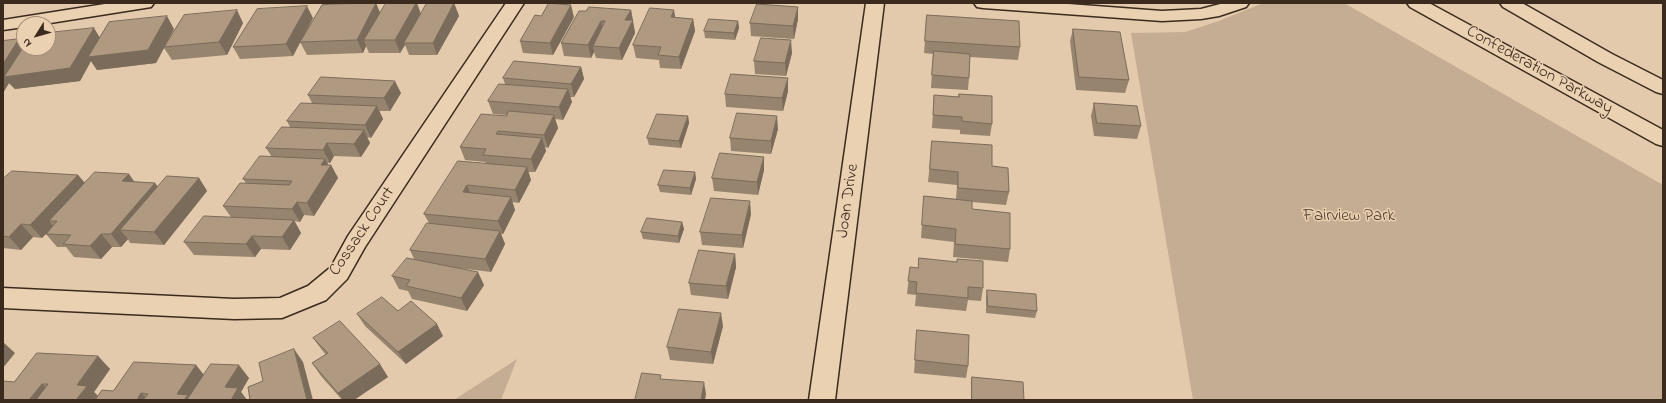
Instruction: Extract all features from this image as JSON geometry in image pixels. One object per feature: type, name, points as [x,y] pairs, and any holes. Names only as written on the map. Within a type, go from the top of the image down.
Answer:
[{"type":"street","points":[[3,25],[145,3]]},
{"type":"street","name":"Cossack Court","points":[[3,298],[234,309],[282,308],[318,293],[339,273],[356,242],[515,3]]},
{"type":"street","name":"Joan Drive","points":[[822,400],[875,3]]},
{"type":"street","points":[[983,3],[1162,16],[1200,14],[1219,11],[1240,3]]},
{"type":"street","name":"Confederation Parkway","points":[[1416,3],[1663,139]]},
{"type":"street","points":[[1509,3],[1606,58],[1663,88]]},
{"type":"green space","name":"Fairview Park","points":[[1263,3],[1344,3],[1663,185],[1663,400],[1193,400],[1131,33],[1185,32],[1219,21]]},
{"type":"green space","points":[[517,359],[501,400],[454,400]]},
{"type":"building","points":[[376,3],[357,40],[300,42],[322,5]]},
{"type":"building","points":[[386,3],[416,3],[395,40],[364,40]]},
{"type":"building","points":[[427,3],[454,3],[433,43],[404,43]]},
{"type":"building","points":[[549,3],[571,5],[550,43],[520,41],[535,15],[541,16]]},
{"type":"building","points":[[757,4],[798,7],[793,26],[750,23]]},
{"type":"building","points":[[307,6],[286,44],[233,47],[257,9]]},
{"type":"building","points":[[589,7],[631,10],[625,20],[633,20],[619,48],[593,46],[605,21],[601,21],[588,45],[561,43],[579,11],[586,11]]},
{"type":"building","points":[[650,8],[674,10],[671,17],[693,19],[679,57],[658,55],[661,47],[633,45]]},
{"type":"building","points":[[237,10],[219,42],[164,47],[184,15]]},
{"type":"building","points":[[927,15],[1019,21],[1020,47],[925,41]]},
{"type":"building","points":[[167,16],[148,50],[88,57],[109,22]]},
{"type":"building","points":[[709,19],[738,21],[734,33],[704,31]]},
{"type":"building","points":[[94,28],[70,68],[4,77],[18,56],[56,56],[56,32]]},
{"type":"building","points":[[1073,29],[1120,32],[1129,80],[1079,77]]},
{"type":"building","points":[[761,38],[791,40],[785,63],[754,61]]},
{"type":"building","points":[[16,39],[16,44],[3,64],[3,41]]},
{"type":"building","points":[[934,51],[970,54],[969,78],[932,75]]},
{"type":"building","points":[[514,61],[581,67],[571,84],[503,78]]},
{"type":"building","points":[[731,74],[788,78],[782,98],[725,94]]},
{"type":"building","points":[[321,77],[395,81],[384,98],[308,95]]},
{"type":"building","points":[[499,84],[568,89],[559,107],[488,101]]},
{"type":"building","points":[[959,94],[992,96],[992,124],[962,121],[962,117],[933,115],[934,95],[959,97]]},
{"type":"building","points":[[301,103],[377,106],[365,125],[287,121]]},
{"type":"building","points":[[1094,103],[1137,106],[1141,126],[1097,123]]},
{"type":"building","points":[[509,111],[554,115],[544,135],[498,131],[496,134],[542,138],[531,159],[483,155],[486,149],[460,147],[481,114],[506,116]]},
{"type":"building","points":[[737,113],[777,116],[771,141],[730,138]]},
{"type":"building","points":[[657,114],[688,116],[679,141],[647,138]]},
{"type":"building","points":[[282,127],[364,130],[354,144],[327,143],[323,150],[266,148]]},
{"type":"building","points":[[932,141],[992,145],[992,166],[1008,168],[1009,192],[958,188],[958,172],[930,169]]},
{"type":"building","points":[[720,153],[764,157],[757,182],[712,178]]},
{"type":"building","points":[[260,156],[325,159],[321,165],[331,165],[307,203],[297,202],[292,209],[223,206],[240,183],[289,185],[292,181],[243,179]]},
{"type":"building","points":[[458,161],[527,167],[515,190],[467,185],[463,192],[511,197],[498,221],[424,214]]},
{"type":"building","points":[[664,170],[695,172],[690,188],[658,185]]},
{"type":"building","points":[[12,171],[78,175],[30,225],[21,224],[9,237],[3,236],[3,179]]},
{"type":"building","points":[[95,172],[129,174],[122,181],[155,183],[111,234],[101,234],[90,246],[63,244],[71,235],[46,234],[57,221],[49,221]]},
{"type":"building","points":[[167,176],[199,178],[154,232],[120,230]]},
{"type":"building","points":[[924,196],[972,201],[972,209],[1010,213],[1010,249],[955,244],[956,229],[922,225]]},
{"type":"building","points":[[711,198],[750,201],[742,235],[700,232]]},
{"type":"building","points":[[204,216],[294,220],[282,237],[252,236],[246,244],[184,242]]},
{"type":"building","points":[[647,218],[682,222],[678,236],[641,232]]},
{"type":"building","points":[[427,223],[500,231],[485,259],[410,250]]},
{"type":"building","points":[[699,250],[735,254],[726,286],[689,283]]},
{"type":"building","points":[[407,258],[478,272],[461,298],[406,286],[410,280],[392,276]]},
{"type":"building","points":[[919,258],[957,262],[957,259],[983,261],[983,288],[968,287],[968,298],[916,293],[917,282],[908,281],[910,267],[918,268]]},
{"type":"building","points":[[987,290],[1036,294],[1037,311],[988,306]]},
{"type":"building","points":[[382,297],[398,311],[411,301],[437,324],[398,352],[357,314]]},
{"type":"building","points":[[679,309],[721,313],[711,352],[667,347]]},
{"type":"building","points":[[340,321],[380,364],[338,393],[312,363],[328,353],[313,338]]},
{"type":"building","points":[[917,330],[969,335],[968,366],[915,360]]},
{"type":"building","points":[[294,349],[307,400],[250,400],[248,387],[263,381],[259,363]]},
{"type":"building","points":[[37,353],[98,356],[77,385],[87,386],[76,400],[36,400],[48,384],[42,384],[29,400],[3,400],[3,381],[14,382]]},
{"type":"building","points":[[134,362],[196,365],[177,394],[188,395],[184,400],[143,400],[148,394],[141,393],[137,400],[95,400],[102,390],[113,391]]},
{"type":"building","points":[[211,364],[239,365],[225,387],[238,388],[231,400],[187,400]]},
{"type":"building","points":[[642,373],[661,375],[660,379],[704,382],[701,400],[635,400]]},
{"type":"building","points":[[972,377],[1023,382],[1024,400],[972,400]]}]
